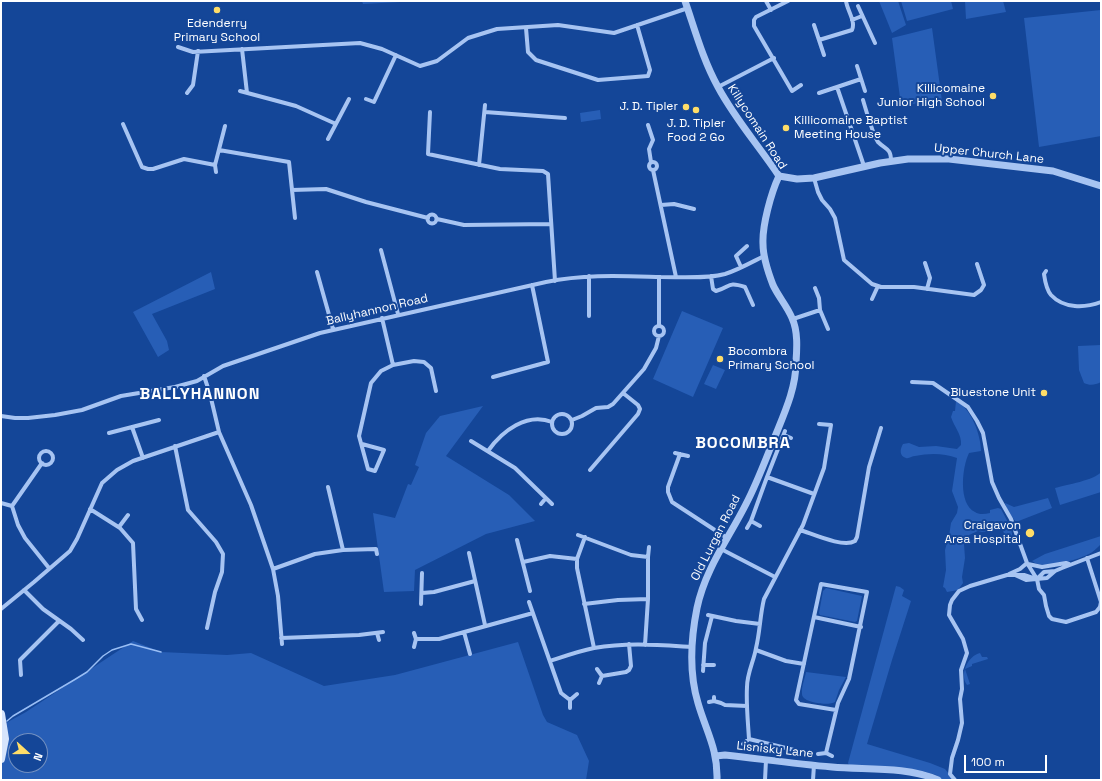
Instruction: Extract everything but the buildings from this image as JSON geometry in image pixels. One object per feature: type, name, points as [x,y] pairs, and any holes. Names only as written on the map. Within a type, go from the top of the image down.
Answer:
[{"type":"main road","points":[[1,714],[5,739],[1,759]]},
{"type":"street","points":[[766,1],[770,10]]},
{"type":"street","points":[[788,1],[756,17],[754,20],[754,26],[792,91],[801,85]]},
{"type":"street","points":[[819,40],[852,30],[852,20],[846,1]]},
{"type":"street","points":[[178,47],[192,52],[360,43],[382,48],[420,66],[437,61],[468,38],[497,29],[558,25],[614,33],[686,5]]},
{"type":"street","name":"Killycomain Road","points":[[686,5],[705,60],[718,87],[728,104],[779,176],[774,187],[766,223],[763,244],[764,256],[774,286],[793,319],[796,334]]},
{"type":"street","points":[[858,6],[875,43]]},
{"type":"street","points":[[852,20],[862,16]]},
{"type":"street","points":[[526,28],[528,52],[536,60],[598,80],[648,76],[650,70],[637,25]]},
{"type":"street","points":[[814,25],[824,55]]},
{"type":"street","points":[[242,49],[247,93]]},
{"type":"street","points":[[187,93],[193,86],[198,51]]},
{"type":"street","points":[[366,98],[374,102],[396,55]]},
{"type":"street","points":[[718,87],[774,58]]},
{"type":"street","points":[[857,66],[865,91]]},
{"type":"street","points":[[819,93],[860,79]]},
{"type":"street","points":[[837,87],[864,166]]},
{"type":"street","points":[[240,91],[296,106],[336,124]]},
{"type":"street","points":[[328,140],[349,98]]},
{"type":"street","points":[[863,100],[872,119],[877,140],[889,150],[891,161]]},
{"type":"street","points":[[479,164],[485,105]]},
{"type":"street","points":[[430,112],[428,154],[500,169],[544,171],[548,174],[555,281]]},
{"type":"street","points":[[485,112],[565,118]]},
{"type":"street","points":[[123,124],[142,167],[153,169],[184,159],[216,165]]},
{"type":"street","points":[[648,125],[653,140],[649,149],[651,162],[657,164],[657,168],[653,170],[676,277]]},
{"type":"street","points":[[216,172],[216,165],[225,126]]},
{"type":"street","points":[[219,150],[289,162],[295,218]]},
{"type":"street","name":"Upper Church Lane","points":[[779,176],[797,179],[814,178],[891,161],[949,159],[1052,171],[1101,186]]},
{"type":"street","points":[[814,178],[820,196],[835,218],[844,260],[872,284],[878,286],[914,287],[974,295],[981,290],[984,285],[977,264]]},
{"type":"street","points":[[292,190],[326,189],[366,202],[428,218],[430,215],[433,215],[436,216],[437,219],[464,225],[551,224]]},
{"type":"street","points":[[661,205],[674,204],[694,209]]},
{"type":"street","points":[[741,267],[736,256],[747,246]]},
{"type":"street","points":[[381,250],[398,314]]},
{"type":"street","name":"Ballyhannon Road","points":[[1,416],[28,418],[68,413],[121,396],[175,388],[197,381],[222,366],[333,329],[555,281],[589,276],[711,276],[726,274],[764,256]]},
{"type":"street","points":[[925,263],[930,278],[927,289]]},
{"type":"street","points":[[1046,271],[1044,274],[1047,288],[1051,295],[1066,305],[1092,306],[1101,302]]},
{"type":"street","points":[[317,272],[333,329]]},
{"type":"street","points":[[589,276],[589,316]]},
{"type":"street","points":[[711,276],[713,289],[716,291],[722,290],[728,285],[736,284],[745,287],[753,305]]},
{"type":"street","points":[[659,277],[659,326],[654,332],[659,336]]},
{"type":"street","points":[[493,377],[548,362],[532,286]]},
{"type":"street","points":[[872,299],[878,286]]},
{"type":"street","points":[[815,288],[819,298],[820,310],[828,329]]},
{"type":"street","points":[[793,319],[820,310]]},
{"type":"street","points":[[382,318],[393,366]]},
{"type":"street","points":[[572,420],[596,408],[608,407],[613,404],[644,369],[656,348],[659,336],[663,334],[663,328],[659,326]]},
{"type":"street","name":"Old Lurgan Road","points":[[717,780],[716,756],[698,702],[693,675],[692,647],[697,607],[705,581],[750,496],[792,392],[796,371],[796,334]]},
{"type":"street","points":[[362,444],[384,450],[375,471],[368,469],[359,436],[371,383],[381,371],[393,366],[414,361],[424,362],[432,368],[436,391]]},
{"type":"street","points":[[204,376],[210,394],[218,432],[251,505],[273,569],[278,596],[282,644]]},
{"type":"street","points":[[912,382],[933,383],[968,407],[983,433],[992,482],[1011,519],[1028,564],[1037,579],[1039,589],[1044,595],[1048,613],[1052,619],[1066,622],[1096,612],[1100,607],[1100,602],[1087,558]]},
{"type":"street","points":[[590,470],[638,414],[640,409],[638,405],[623,393]]},
{"type":"street","points":[[561,414],[567,415],[572,420],[572,426],[568,432],[562,434],[558,433],[554,429],[552,422],[555,416],[561,414]]},
{"type":"street","points":[[488,451],[501,435],[513,426],[525,422],[545,419],[552,422]]},
{"type":"street","points":[[749,739],[747,687],[749,670],[756,650],[764,599],[800,530],[824,468],[832,419]]},
{"type":"street","points":[[109,433],[159,420]]},
{"type":"street","points":[[819,424],[831,425]]},
{"type":"street","points":[[132,426],[143,458]]},
{"type":"street","points":[[800,530],[837,542],[846,543],[855,540],[857,537],[869,467],[881,428]]},
{"type":"street","points":[[1,609],[70,551],[102,483],[117,470],[133,461],[218,432]]},
{"type":"street","points":[[747,528],[752,521],[767,477],[785,433],[790,438]]},
{"type":"street","points":[[471,441],[515,468],[552,504]]},
{"type":"street","points":[[175,446],[188,510],[216,542],[223,554],[222,572],[215,592],[207,628]]},
{"type":"street","points":[[675,453],[688,456]]},
{"type":"street","points":[[680,454],[668,482],[669,497],[676,505],[727,538]]},
{"type":"street","points":[[12,506],[42,463]]},
{"type":"street","points":[[767,477],[814,494]]},
{"type":"street","points":[[328,487],[344,550]]},
{"type":"street","points":[[541,504],[546,498]]},
{"type":"street","points":[[2,504],[12,506]]},
{"type":"street","points":[[12,506],[18,525],[25,538],[49,568]]},
{"type":"street","points":[[90,509],[119,527],[133,543],[136,609],[142,620]]},
{"type":"street","points":[[119,527],[128,515]]},
{"type":"street","points":[[752,521],[760,526]]},
{"type":"street","points":[[578,534],[631,555],[648,557]]},
{"type":"street","points":[[584,537],[576,559],[594,648]]},
{"type":"street","points":[[517,540],[530,591]]},
{"type":"street","points":[[645,645],[649,547]]},
{"type":"street","points":[[273,569],[315,554],[344,550],[376,549],[377,554]]},
{"type":"street","points":[[721,549],[775,577]]},
{"type":"street","points":[[469,553],[485,625]]},
{"type":"street","points":[[1008,574],[1026,580],[1047,578],[1055,571],[1070,564],[1101,553]]},
{"type":"street","points":[[523,562],[550,556],[576,559]]},
{"type":"street","points":[[955,780],[950,774],[952,758],[962,723],[960,699],[961,670],[967,653],[962,639],[949,615],[952,600],[963,588],[1020,570],[1028,564],[1042,567],[1066,563],[1070,564]]},
{"type":"street","points":[[421,604],[422,573]]},
{"type":"street","points":[[422,593],[434,592],[475,581]]},
{"type":"street","points":[[826,753],[836,710],[849,679],[861,627],[867,592],[820,584],[796,700],[799,704],[836,710]]},
{"type":"street","points":[[24,590],[43,608],[83,640]]},
{"type":"street","points":[[584,604],[618,600],[648,599]]},
{"type":"street","points":[[530,602],[561,693],[570,700]]},
{"type":"street","points":[[416,639],[434,640],[533,613]]},
{"type":"street","points":[[703,671],[705,642],[710,616],[760,624]]},
{"type":"street","points":[[814,617],[861,627]]},
{"type":"street","points":[[21,675],[20,660],[59,621]]},
{"type":"street","points":[[281,638],[359,635],[383,632]]},
{"type":"street","points":[[414,632],[416,639],[414,647]]},
{"type":"street","points":[[464,632],[470,654]]},
{"type":"street","points":[[377,633],[378,640]]},
{"type":"street","points":[[550,661],[594,648],[629,644],[692,647]]},
{"type":"street","points":[[602,676],[626,672],[629,670],[631,666],[629,644]]},
{"type":"street","points":[[756,650],[786,661],[804,664]]},
{"type":"street","points":[[703,665],[714,665]]},
{"type":"street","points":[[597,669],[602,676]]},
{"type":"street","points":[[599,683],[602,676]]},
{"type":"street","points":[[570,708],[570,700],[577,694]]},
{"type":"street","points":[[709,702],[714,699],[725,705],[747,706]]},
{"type":"street","points":[[743,744],[749,739]]},
{"type":"street","points":[[749,739],[792,748]]},
{"type":"street","points":[[818,754],[826,753],[832,756]]},
{"type":"street","name":"Lisnisky Lane","points":[[716,756],[726,755],[832,767],[912,772],[925,774],[938,780]]},
{"type":"street","points":[[765,780],[766,759]]},
{"type":"street","points":[[813,780],[814,765]]},
{"type":"shaded area","points":[[362,1],[400,1],[400,2],[363,4]]},
{"type":"shaded area","points":[[879,1],[898,1],[906,25],[892,33]]},
{"type":"shaded area","points":[[901,1],[951,1],[953,9],[907,21]]},
{"type":"shaded area","points":[[965,1],[1003,1],[1006,12],[966,19]]},
{"type":"shaded area","points":[[1101,10],[1101,136],[1039,147],[1024,18]]},
{"type":"shaded area","points":[[932,28],[942,101],[901,105],[892,38]]},
{"type":"shaded area","points":[[600,110],[601,119],[581,122],[580,113]]},
{"type":"shaded area","points":[[211,272],[215,289],[152,314],[167,341],[169,350],[158,357],[133,312]]},
{"type":"shaded area","points":[[682,311],[723,328],[693,397],[653,379]]},
{"type":"shaded area","points":[[1101,345],[1101,382],[1088,385],[1084,383],[1079,370],[1078,346]]},
{"type":"shaded area","points":[[713,365],[725,370],[716,389],[704,384]]},
{"type":"shaded area","points":[[956,401],[971,416],[981,445],[981,451],[969,453],[967,459],[963,476],[966,501],[970,508],[978,514],[990,513],[990,510],[998,508],[1001,509],[1011,528],[1013,540],[1011,544],[1007,543],[1002,527],[990,531],[978,531],[969,535],[964,544],[965,558],[962,577],[963,583],[958,590],[947,592],[943,587],[946,570],[945,550],[951,523],[957,513],[958,507],[952,491],[957,458],[942,454],[926,454],[907,458],[902,456],[901,448],[903,444],[909,443],[919,447],[936,446],[957,449],[961,445],[961,441],[951,417],[953,411],[955,411]]},
{"type":"shaded area","points":[[483,406],[446,456],[509,495],[535,521],[486,534],[415,570],[414,591],[384,592],[373,513],[395,518],[408,484],[411,485],[419,467],[415,465],[426,433],[440,416]]},
{"type":"shaded area","points":[[1101,472],[1101,492],[1060,505],[1055,488],[1087,480]]},
{"type":"shaded area","points":[[1048,498],[1052,508],[1016,522],[1008,512],[1005,503],[1014,507]]},
{"type":"shaded area","points":[[1101,536],[1101,544],[1089,554],[1077,559],[1052,565],[1037,564],[1032,561],[1045,554]]},
{"type":"shaded area","points":[[896,586],[904,590],[902,596],[911,601],[867,744],[945,769],[954,780],[943,780],[936,775],[922,771],[849,765],[848,763]]},
{"type":"shaded area","points":[[826,588],[862,596],[857,621],[855,622],[820,615],[819,613],[823,591]]},
{"type":"shaded area","points":[[133,641],[161,652],[227,655],[251,653],[324,686],[395,675],[518,642],[543,715],[547,722],[577,735],[589,761],[586,780],[1,780],[1,739],[4,724],[26,712]]},
{"type":"shaded area","points":[[980,653],[982,657],[987,657],[988,659],[972,664],[972,666],[965,669],[972,658]]},
{"type":"shaded area","points":[[965,669],[970,684],[967,685],[964,676]]},
{"type":"shaded area","points":[[806,672],[846,677],[835,702],[827,704],[816,703],[806,700],[803,697],[802,688]]},
{"type":"waterway","points":[[7,721],[87,672],[103,656],[112,650],[131,644],[161,652]]},
{"type":"place","name":"Edenderry Primary School","points":[[217,10]]},
{"type":"place","name":"Killicomaine Junior High School","points":[[993,96]]},
{"type":"place","name":"J. D. Tipler","points":[[686,107]]},
{"type":"place","name":"J. D. Tipler Food 2 Go","points":[[696,110]]},
{"type":"place","name":"Killicomaine Baptist Meeting House","points":[[786,128]]},
{"type":"place","name":"Bocombra Primary School","points":[[720,359]]},
{"type":"place","name":"Bluestone Unit","points":[[1044,393]]},
{"type":"place","name":"Craigavon Area Hospital","points":[[1030,533]]},
{"type":"district","name":"BALLYHANNON","points":[[200,395]]},
{"type":"district","name":"BOCOMBRA","points":[[743,444]]}]
